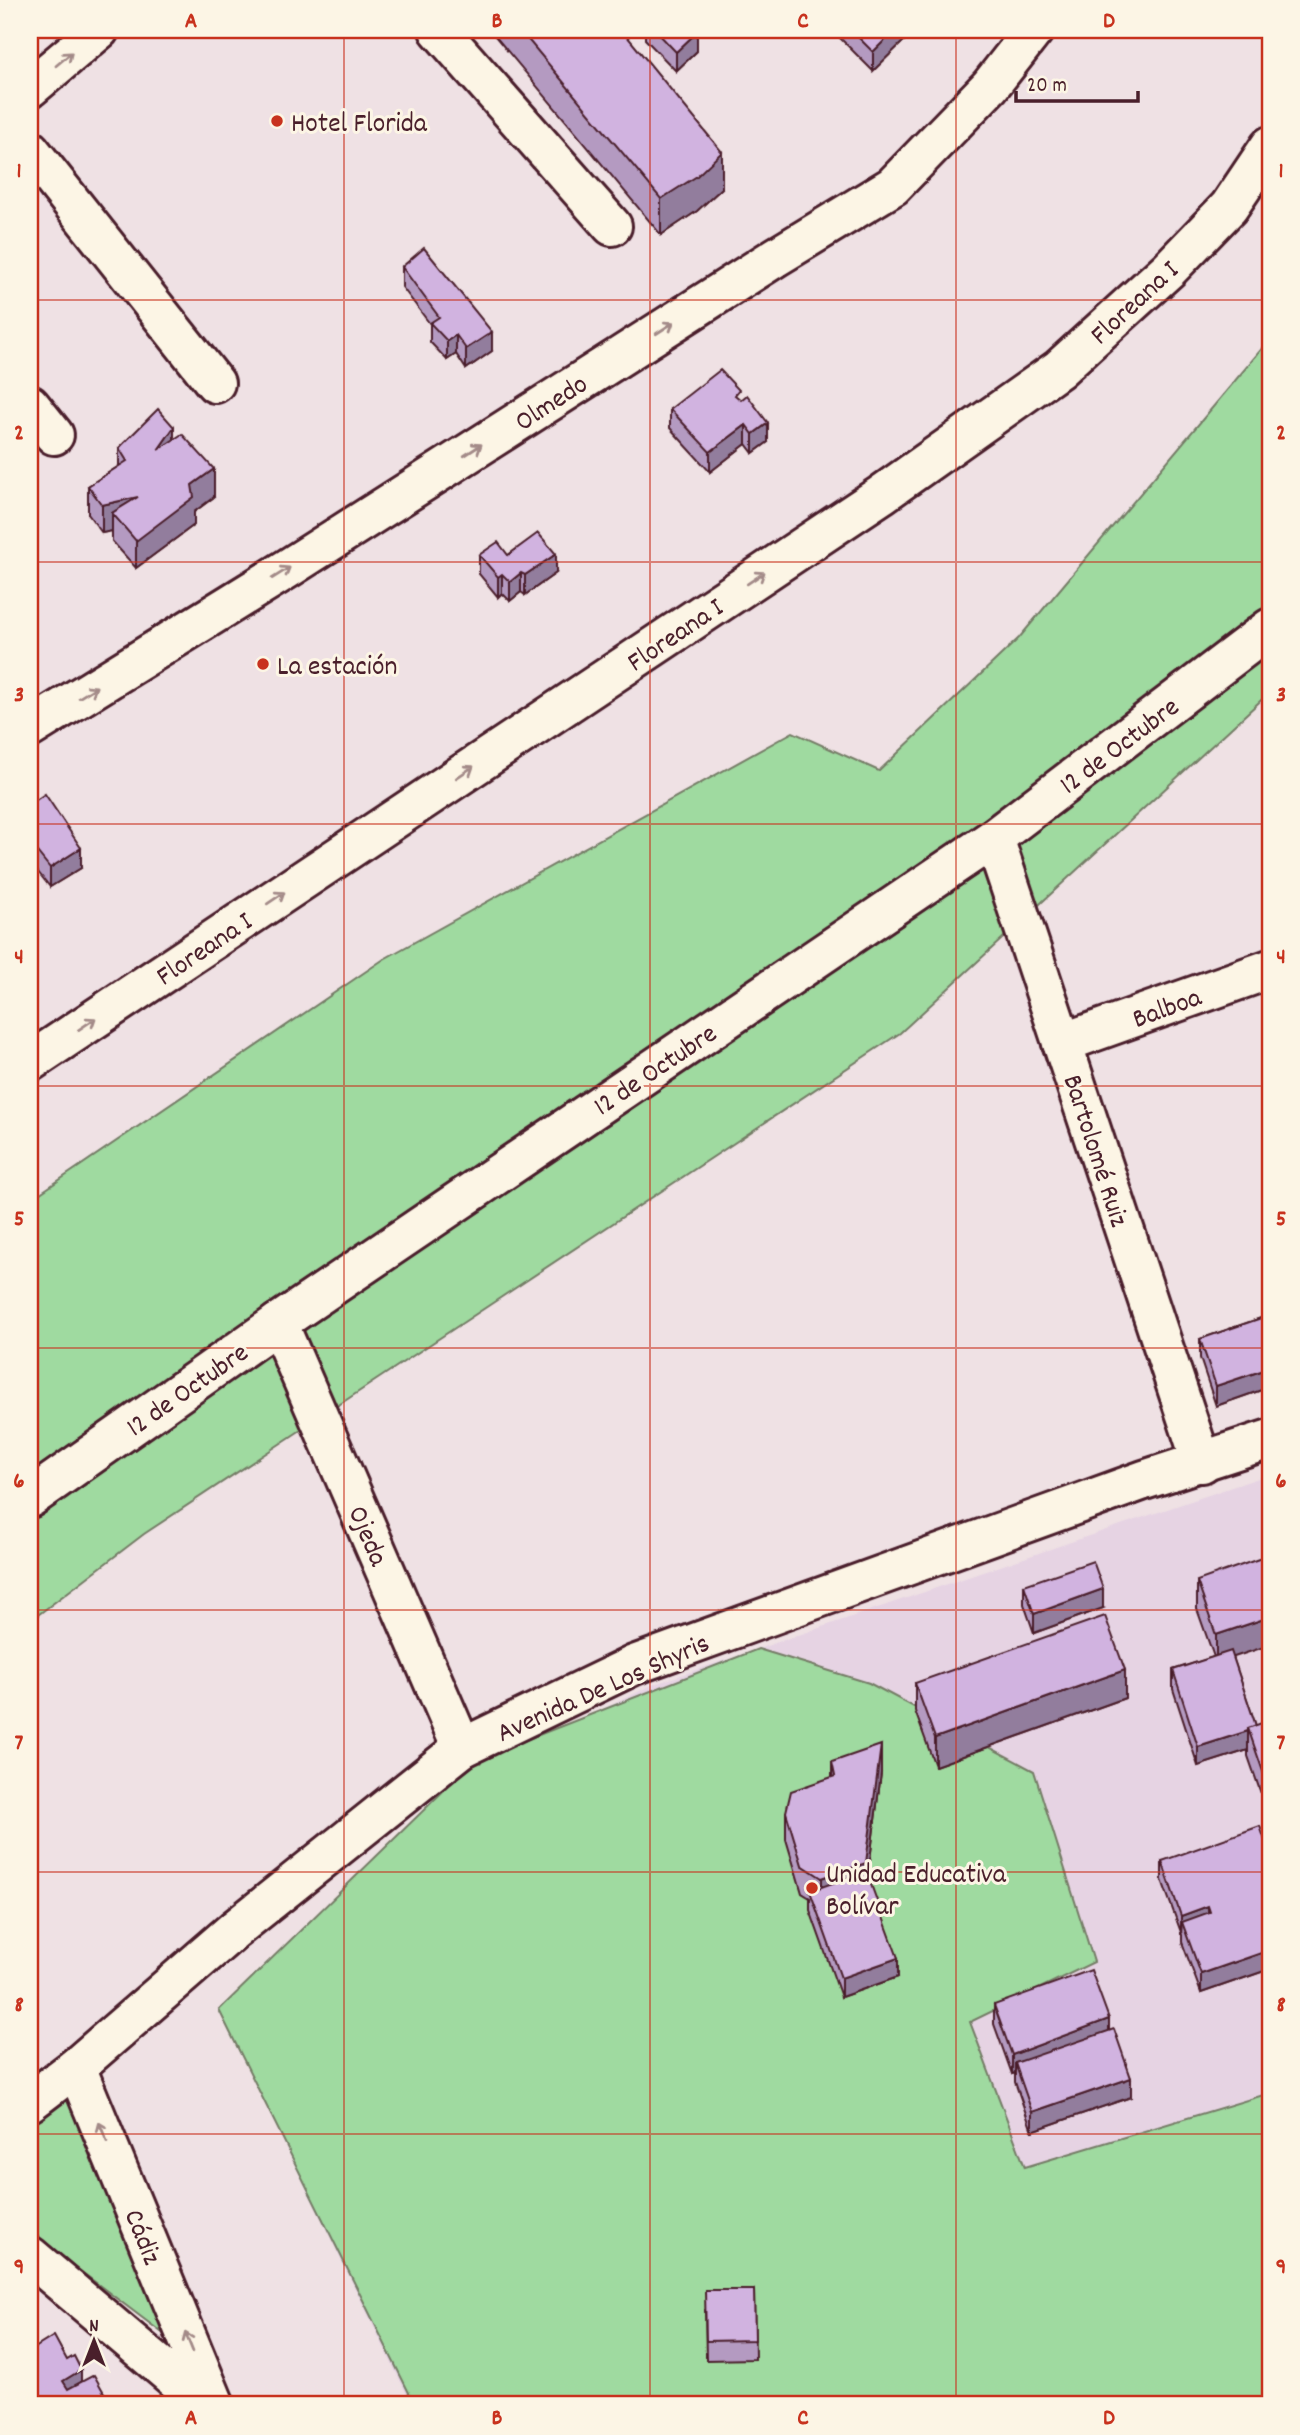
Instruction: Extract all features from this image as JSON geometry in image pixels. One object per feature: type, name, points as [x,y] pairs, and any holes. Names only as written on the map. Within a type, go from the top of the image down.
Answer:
[{"type":"street","points":[[30,88],[99,30]]},
{"type":"street","points":[[439,30],[612,226]]},
{"type":"street","name":"Olmedo","points":[[30,728],[287,569],[776,257],[893,186],[990,86],[1034,30]]},
{"type":"street","name":"Floreana I","points":[[30,1062],[881,495],[1059,369],[1169,269],[1229,207],[1270,146]]},
{"type":"street","points":[[30,150],[215,383]]},
{"type":"street","points":[[30,405],[54,435]]},
{"type":"street","name":"12 de Octubre","points":[[30,1498],[278,1323],[994,838],[1270,628]]},
{"type":"street","name":"Bartolomé Ruiz","points":[[994,838],[1202,1463]]},
{"type":"street","name":"Balboa","points":[[1062,1043],[1270,969]]},
{"type":"street","name":"Ojeda","points":[[278,1323],[462,1748]]},
{"type":"street","name":"Avenida De Los Shyris","points":[[30,2102],[76,2067],[234,1930],[462,1748],[634,1665],[1144,1480],[1270,1439]]},
{"type":"street","name":"Cádiz","points":[[76,2067],[215,2405]]},
{"type":"street","points":[[30,2256],[206,2405]]},
{"type":"shaded area","name":"Unidad Educativa Bolívar","points":[[1270,1474],[1270,2405],[412,2405],[219,2010],[487,1766],[652,1685]]},
{"type":"green space","points":[[1270,339],[1270,692],[900,1033],[144,1534],[30,1621],[30,1200],[384,959],[793,732],[879,771],[1019,638]]},
{"type":"green space","name":"Unidad Educativa Bolívar","points":[[758,1649],[869,1683],[1034,1771],[1094,1962],[970,2022],[1025,2167],[1270,2093],[1270,2405],[415,2405],[219,2010],[475,1760]]},
{"type":"green space","points":[[62,2087],[169,2338],[30,2233],[30,2120]]},
{"type":"building","points":[[520,30],[622,30],[722,152],[697,176],[661,199]]},
{"type":"building","points":[[655,30],[695,30],[697,32],[676,52]]},
{"type":"building","points":[[851,30],[895,30],[873,52]]},
{"type":"building","points":[[424,248],[492,332],[466,349],[456,335],[447,341],[430,323],[439,317],[402,267]]},
{"type":"building","points":[[720,370],[739,390],[735,395],[741,400],[747,395],[768,423],[753,434],[746,425],[710,452],[670,409]]},
{"type":"building","points":[[158,409],[174,427],[158,450],[182,434],[214,469],[192,485],[194,497],[136,541],[112,513],[138,497],[102,505],[88,486],[127,461],[119,448]]},
{"type":"building","points":[[538,533],[556,554],[510,582],[502,574],[498,577],[479,555],[498,542],[508,555]]},
{"type":"building","points":[[45,794],[81,848],[50,868],[30,843],[30,804]]},
{"type":"building","points":[[1270,1315],[1270,1368],[1216,1386],[1200,1339]]},
{"type":"building","points":[[1270,1555],[1270,1617],[1216,1635],[1197,1581]]},
{"type":"building","points":[[1093,1561],[1103,1589],[1034,1614],[1024,1585]]},
{"type":"building","points":[[1105,1616],[1125,1670],[935,1738],[915,1683]]},
{"type":"building","points":[[1231,1651],[1256,1726],[1198,1747],[1173,1670]]},
{"type":"building","points":[[1270,1720],[1270,1782],[1267,1783],[1248,1728]]},
{"type":"building","points":[[881,1745],[866,1863],[822,1878],[802,1865],[786,1812],[791,1791],[835,1776],[832,1762]]},
{"type":"building","points":[[1260,1826],[1270,1855],[1270,1950],[1201,1974],[1182,1922],[1210,1912],[1208,1906],[1181,1916],[1162,1861]]},
{"type":"building","points":[[866,1871],[898,1958],[841,1978],[810,1891]]},
{"type":"building","points":[[1091,1970],[1109,2019],[1012,2055],[994,2005]]},
{"type":"building","points":[[1114,2029],[1131,2078],[1032,2112],[1015,2063]]},
{"type":"building","points":[[705,2290],[754,2290],[755,2340],[706,2341]]},
{"type":"building","points":[[54,2336],[67,2360],[74,2356],[81,2370],[63,2381],[68,2389],[94,2375],[111,2405],[30,2405],[30,2351]]},
{"type":"place","name":"Hotel Florida","points":[[277,121]]},
{"type":"place","name":"La estación","points":[[263,664]]},
{"type":"place","name":"Unidad Educativa Bolívar","points":[[812,1888]]}]
